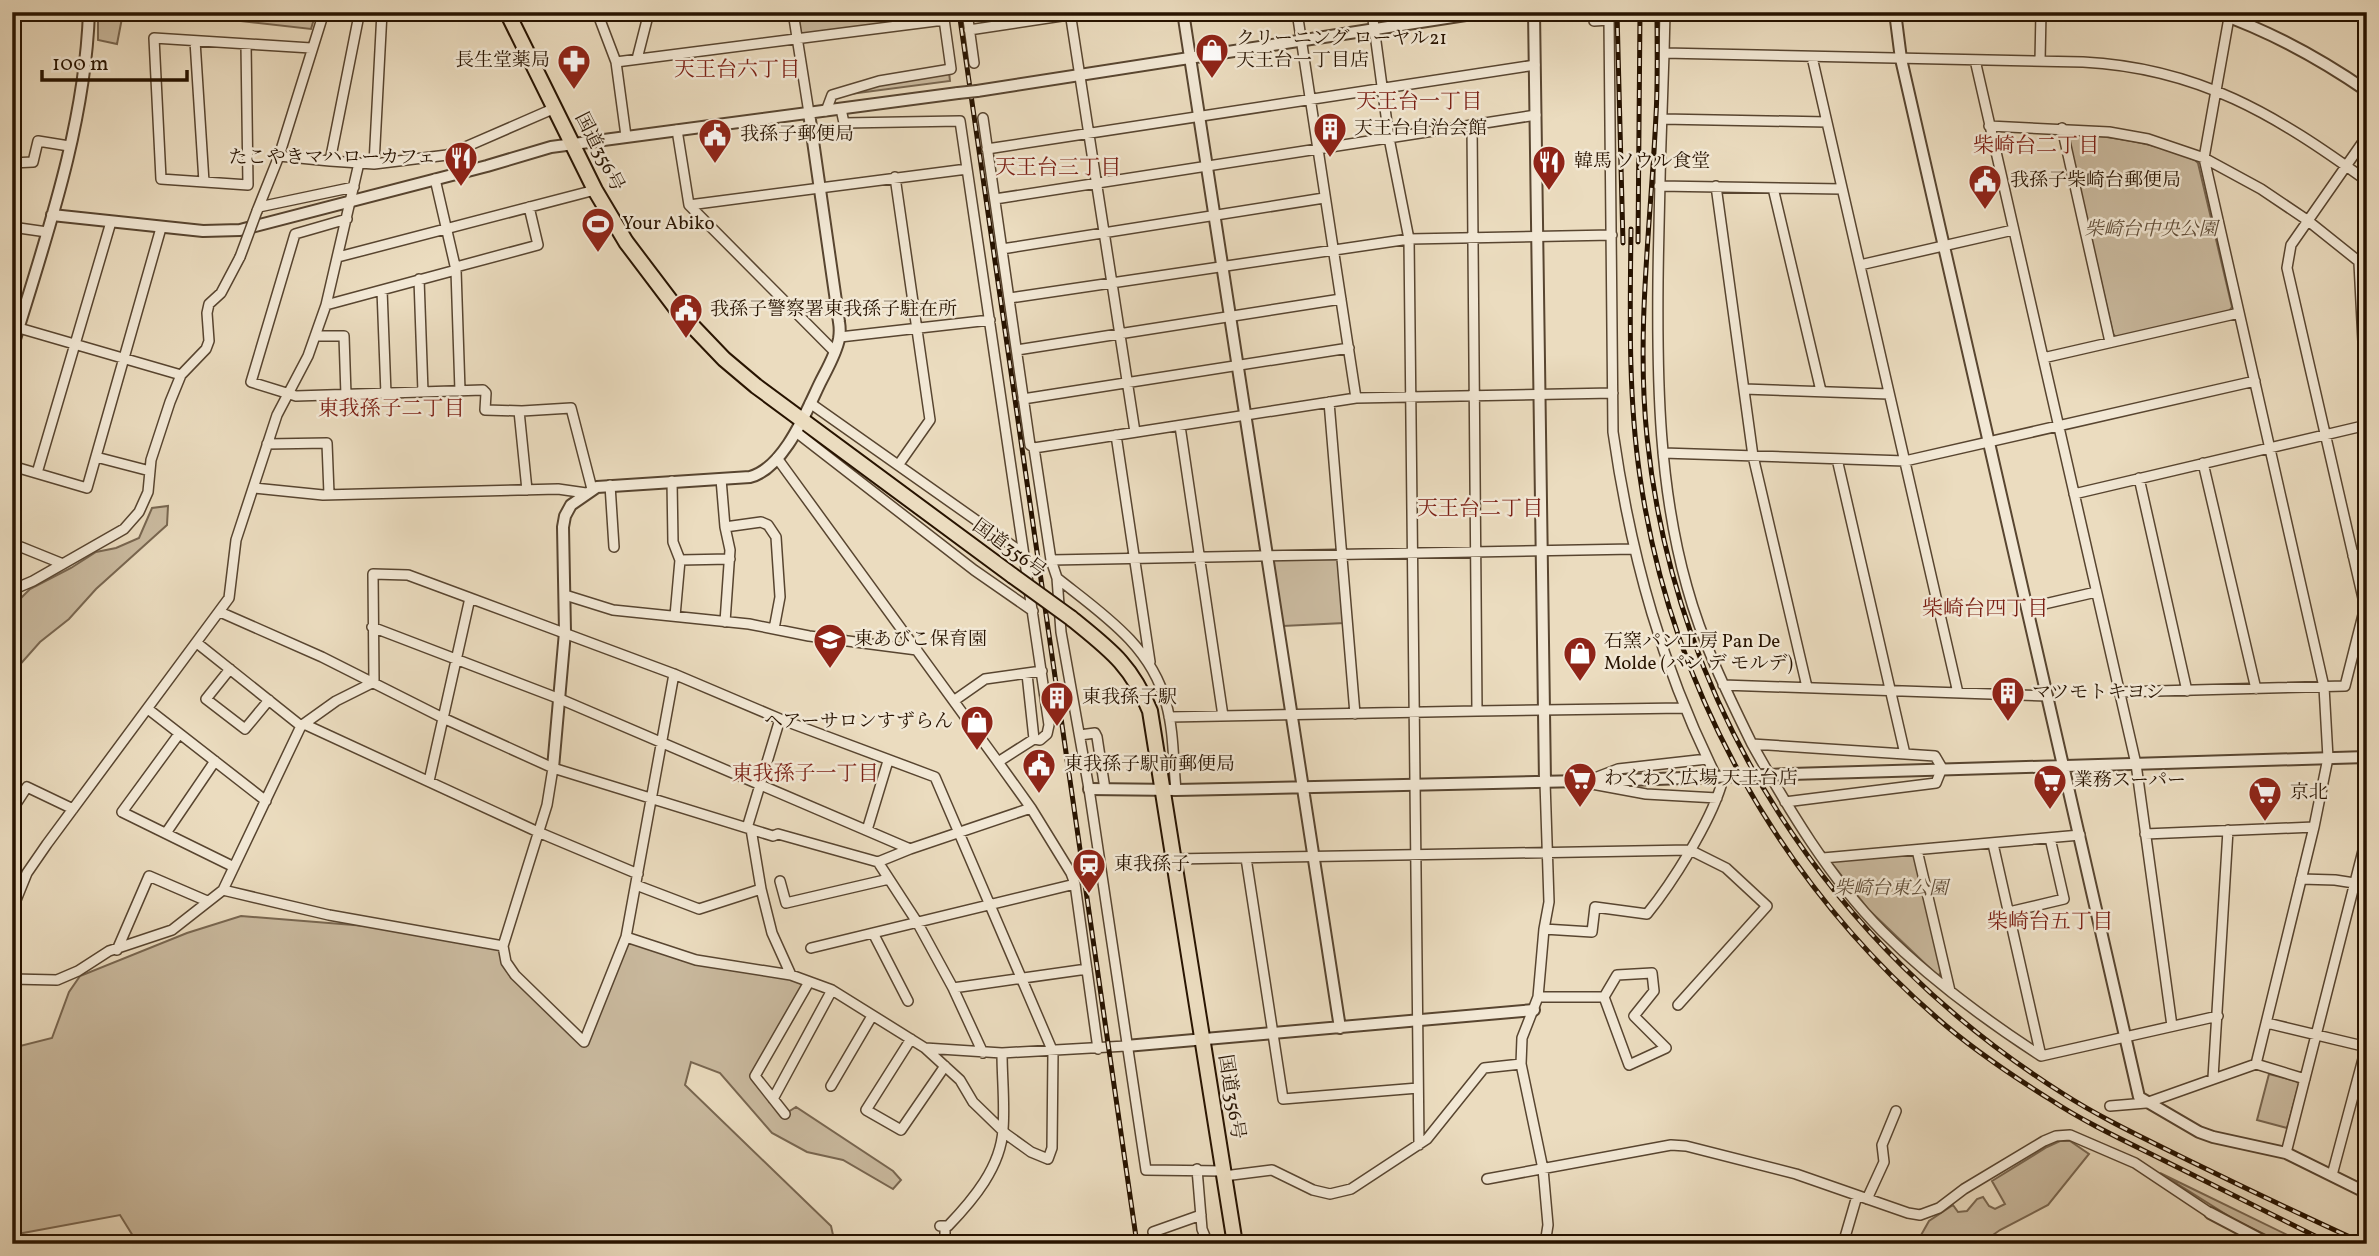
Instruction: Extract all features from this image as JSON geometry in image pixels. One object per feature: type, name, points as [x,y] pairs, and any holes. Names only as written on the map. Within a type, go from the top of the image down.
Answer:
[{"type":"highway","name":"国道356号","points":[[507,12],[596,190],[626,242],[679,312],[724,359],[799,426],[1071,618],[1114,653],[1136,681],[1150,711],[1170,790],[1174,859],[1235,1244]]},
{"type":"street","points":[[12,349],[52,215],[69,146],[85,72],[89,12]]},
{"type":"street","points":[[12,590],[33,581],[131,523],[147,497],[151,460],[162,426],[181,375],[206,349],[209,341],[209,304],[221,293],[240,257],[279,156],[324,12]]},
{"type":"street","points":[[374,164],[382,12]]},
{"type":"street","points":[[597,12],[616,62],[626,136]]},
{"type":"street","points":[[637,59],[649,12]]},
{"type":"street","points":[[254,488],[313,494],[558,489],[589,491],[610,485],[759,475],[776,458],[799,426],[840,337],[793,12]]},
{"type":"street","points":[[967,12],[974,63]]},
{"type":"street","points":[[970,30],[1088,12]]},
{"type":"street","points":[[1183,12],[1340,1028]]},
{"type":"street","points":[[1297,12],[1356,398]]},
{"type":"street","points":[[1371,12],[1409,239],[1419,1145]]},
{"type":"street","points":[[52,215],[161,228],[240,230],[551,147],[977,91],[1485,12]]},
{"type":"street","points":[[1534,12],[1543,710],[1549,902],[1538,997],[1522,1038],[1521,1064],[1543,1169],[1548,1225],[1545,1244]]},
{"type":"street","points":[[1544,929],[1592,932],[1595,907],[1647,914],[1662,896],[1690,850],[1721,786],[1684,708],[1656,632],[1626,516],[1615,443],[1613,393],[1609,20],[1594,21],[1594,12]]},
{"type":"street","points":[[1665,12],[1657,347],[1663,453],[1672,524],[1686,587],[1707,650],[1752,744],[1785,802],[1823,858],[1882,930],[1950,993],[2041,1056],[2218,1016]]},
{"type":"street","points":[[1895,12],[1901,59],[2139,1097],[2213,1138],[2286,1153],[2367,1193]]},
{"type":"street","points":[[2040,61],[2041,12]]},
{"type":"street","points":[[2215,12],[2230,15],[2288,42],[2367,91]]},
{"type":"street","points":[[1070,14],[1135,432]]},
{"type":"street","points":[[330,161],[359,15]]},
{"type":"street","points":[[2230,15],[2204,158],[2324,687],[2328,758],[2315,827],[2256,1064]]},
{"type":"street","points":[[616,62],[797,39],[944,16],[951,69],[879,81],[832,95],[826,111]]},
{"type":"street","points":[[246,44],[248,185],[162,179],[153,38],[311,48]]},
{"type":"street","points":[[195,41],[204,182]]},
{"type":"street","points":[[1664,52],[2124,65],[2216,89],[2290,127],[2367,181]]},
{"type":"street","points":[[1812,57],[1958,693]]},
{"type":"street","points":[[1975,60],[2136,764],[2172,1026]]},
{"type":"street","points":[[987,149],[1535,65]]},
{"type":"street","points":[[279,156],[374,164],[447,155],[555,108]]},
{"type":"street","points":[[841,109],[844,123],[960,121],[1049,725],[1047,734],[1040,740],[1034,739],[998,762]]},
{"type":"street","points":[[995,199],[1536,115]]},
{"type":"street","points":[[983,118],[1030,445],[1034,448],[1051,560],[1057,578],[1061,632],[1089,789],[1146,1170],[1197,1169],[1224,1173],[1272,1170],[1313,1190],[1330,1194],[1351,1189],[1427,1139],[1484,1068],[1521,1064]]},
{"type":"street","points":[[1661,119],[1827,122]]},
{"type":"street","points":[[1472,125],[1478,711]]},
{"type":"street","points":[[1989,126],[2062,128],[2138,137],[2204,158],[2247,180],[2307,220],[2363,265],[2367,420]]},
{"type":"street","points":[[2062,128],[2110,342]]},
{"type":"street","points":[[677,130],[690,205],[835,352]]},
{"type":"street","points":[[2119,692],[2346,686],[2365,607],[2287,268],[2291,245],[2367,136]]},
{"type":"street","points":[[12,163],[33,162],[38,141],[69,146]]},
{"type":"street","points":[[12,910],[27,873],[229,598],[233,554],[267,444],[277,415],[308,356],[326,305],[359,163]]},
{"type":"street","points":[[690,205],[967,169]]},
{"type":"street","points":[[895,177],[930,420],[899,464]]},
{"type":"street","points":[[435,179],[456,268],[460,391]]},
{"type":"street","points":[[1659,186],[1842,189]]},
{"type":"street","points":[[1716,186],[1754,456],[1807,687]]},
{"type":"street","points":[[258,209],[354,187]]},
{"type":"street","points":[[1773,188],[1821,391]]},
{"type":"street","points":[[338,257],[596,190]]},
{"type":"street","points":[[1002,248],[1324,198]]},
{"type":"street","points":[[326,305],[538,245],[528,207]]},
{"type":"street","points":[[347,219],[295,234],[251,383],[296,396],[483,390],[485,410],[571,408],[589,491]]},
{"type":"street","points":[[37,473],[111,222]]},
{"type":"street","points":[[12,227],[47,232]]},
{"type":"street","points":[[12,466],[86,488],[161,228]]},
{"type":"street","points":[[1860,265],[2013,230]]},
{"type":"street","points":[[1010,298],[1409,239],[1612,235]]},
{"type":"street","points":[[419,279],[424,392]]},
{"type":"street","points":[[382,289],[386,394]]},
{"type":"street","points":[[1017,350],[1341,299]]},
{"type":"street","points":[[2043,358],[2239,313]]},
{"type":"street","points":[[840,337],[990,320]]},
{"type":"street","points":[[19,328],[181,375]]},
{"type":"street","points":[[315,336],[344,336],[346,395]]},
{"type":"street","points":[[1024,399],[1349,348]]},
{"type":"street","points":[[1663,453],[1905,461],[2255,381]]},
{"type":"street","points":[[1744,389],[1889,394]]},
{"type":"street","points":[[1034,448],[1356,398],[1613,393]]},
{"type":"street","points":[[1329,402],[1355,714]]},
{"type":"street","points":[[810,403],[1024,554]]},
{"type":"street","points":[[519,411],[527,490]]},
{"type":"street","points":[[2074,494],[2367,425]]},
{"type":"street","points":[[799,426],[974,570],[1033,611]]},
{"type":"street","points":[[1180,426],[1223,716]]},
{"type":"street","points":[[1116,435],[1150,667]]},
{"type":"street","points":[[267,444],[327,443],[329,494]]},
{"type":"street","points":[[96,457],[150,471]]},
{"type":"street","points":[[776,458],[1031,808],[1071,873],[1075,884],[1098,1049]]},
{"type":"street","points":[[1838,459],[1905,754]]},
{"type":"street","points":[[2203,463],[2256,689]]},
{"type":"street","points":[[2139,478],[2187,691]]},
{"type":"street","points":[[720,479],[730,550],[724,622]]},
{"type":"street","points":[[673,481],[673,542],[680,561],[675,616]]},
{"type":"street","points":[[610,485],[614,547]]},
{"type":"street","points":[[589,491],[570,505],[565,516],[565,632],[549,796],[503,946],[506,962],[515,975],[584,1042],[626,937],[674,674]]},
{"type":"street","points":[[725,527],[761,522],[768,525],[776,537],[780,597],[774,629]]},
{"type":"street","points":[[21,548],[62,564]]},
{"type":"street","points":[[1051,560],[1634,549]]},
{"type":"street","points":[[2353,556],[2367,553]]},
{"type":"street","points":[[680,561],[730,559]]},
{"type":"street","points":[[374,682],[373,574],[408,575],[565,632],[780,719],[934,777],[1053,1052],[1052,1148],[1048,1159],[1031,1152],[1004,1131],[973,1102],[960,1080],[925,1048],[832,990],[791,975],[696,960],[626,937]]},
{"type":"street","points":[[1057,578],[1120,627],[1150,667],[1166,701],[1169,717],[1170,790]]},
{"type":"street","points":[[2026,608],[2096,592]]},
{"type":"street","points":[[565,595],[613,610],[749,624],[867,645],[917,650]]},
{"type":"street","points":[[429,781],[470,598]]},
{"type":"street","points":[[220,612],[553,768],[749,829],[878,862],[1031,808]]},
{"type":"street","points":[[372,627],[560,699],[910,849]]},
{"type":"street","points":[[197,643],[302,725],[538,832],[638,874]]},
{"type":"street","points":[[230,669],[206,699],[246,729],[269,700]]},
{"type":"street","points":[[954,700],[985,679],[1042,671]]},
{"type":"street","points":[[1027,674],[1034,739]]},
{"type":"street","points":[[12,979],[49,981],[78,971],[109,951],[172,930],[223,890],[302,725],[336,701],[374,682]]},
{"type":"street","points":[[1723,685],[2048,696]]},
{"type":"street","points":[[1169,717],[1684,708]]},
{"type":"street","points":[[148,709],[266,801]]},
{"type":"street","points":[[780,719],[749,829],[772,933],[791,975]]},
{"type":"street","points":[[1080,735],[1094,733],[1097,737],[1105,789]]},
{"type":"street","points":[[179,734],[122,812],[234,867]]},
{"type":"street","points":[[1752,744],[1935,757],[1942,768]]},
{"type":"street","points":[[1089,789],[1170,790],[1584,782],[1942,768],[2367,757]]},
{"type":"street","points":[[1584,782],[1618,769],[1707,759]]},
{"type":"street","points":[[166,834],[215,761]]},
{"type":"street","points":[[867,830],[888,761]]},
{"type":"street","points":[[1785,802],[1936,782],[1942,768]]},
{"type":"street","points":[[1584,782],[1646,794],[1717,798]]},
{"type":"street","points":[[12,810],[27,787],[72,809]]},
{"type":"street","points":[[2145,834],[2315,827]]},
{"type":"street","points":[[2213,1078],[2228,830]]},
{"type":"street","points":[[1823,858],[2080,835]]},
{"type":"street","points":[[2286,1153],[2367,835]]},
{"type":"street","points":[[2009,912],[2063,899],[2050,838]]},
{"type":"street","points":[[1993,844],[2041,1056]]},
{"type":"street","points":[[1174,859],[1690,850],[1726,868],[1768,906],[1678,1005]]},
{"type":"street","points":[[1917,850],[1950,993]]},
{"type":"street","points":[[1246,858],[1283,1100],[1418,1088]]},
{"type":"street","points":[[878,862],[917,922],[984,1053]]},
{"type":"street","points":[[117,950],[149,876],[207,901]]},
{"type":"street","points":[[2301,879],[2367,885]]},
{"type":"street","points":[[780,881],[786,903],[889,880]]},
{"type":"street","points":[[811,948],[1075,884]]},
{"type":"street","points":[[636,885],[699,909],[761,888]]},
{"type":"street","points":[[223,890],[329,915],[503,946]]},
{"type":"street","points":[[873,933],[908,1001]]},
{"type":"street","points":[[953,988],[1087,969]]},
{"type":"street","points":[[1652,973],[1654,991],[1634,1016],[1666,1048],[1629,1065],[1604,997],[1617,975],[1652,973]]},
{"type":"street","points":[[785,1114],[755,1076],[809,982]]},
{"type":"street","points":[[773,1099],[832,990]]},
{"type":"street","points":[[1538,997],[1604,997]]},
{"type":"street","points":[[925,1048],[984,1053],[1053,1052],[1534,1010]]},
{"type":"street","points":[[831,1086],[872,1016]]},
{"type":"street","points":[[2267,1023],[2366,1046],[2332,1175]]},
{"type":"street","points":[[911,1039],[866,1110],[901,1130],[945,1066]]},
{"type":"street","points":[[945,1244],[942,1227],[948,1226],[974,1199],[996,1159],[1004,1131],[1002,1053]]},
{"type":"street","points":[[2110,1106],[2146,1103],[2256,1064],[2305,1079]]},
{"type":"street","points":[[1843,1244],[1862,1198],[1884,1162],[1882,1145],[1896,1111]]},
{"type":"street","points":[[1487,1179],[1671,1145],[1686,1146],[1796,1174],[1920,1215],[1929,1213],[2044,1141],[2063,1134],[2135,1163],[2210,1213],[2269,1244]]},
{"type":"street","points":[[1197,1169],[1202,1229],[1208,1244]]},
{"type":"street","points":[[1153,1232],[1201,1215]]},
{"type":"green space","points":[[98,12],[192,12],[188,18],[122,18],[117,44],[98,40]]},
{"type":"green space","points":[[203,12],[316,12],[311,29],[206,17]]},
{"type":"green space","points":[[796,12],[941,12],[942,19],[800,36]]},
{"type":"green space","points":[[949,72],[950,81],[835,96],[879,84]]},
{"type":"green space","name":"柴崎台中央公園","points":[[2071,133],[2150,145],[2180,154],[2198,163],[2232,307],[2229,311],[2116,337],[2113,334],[2068,137]]},
{"type":"green space","points":[[168,506],[167,525],[96,589],[69,619],[40,642],[16,669],[12,678],[14,605],[30,589],[96,552],[116,548],[139,538],[152,508]]},
{"type":"green space","points":[[1339,559],[1344,623],[1283,626],[1272,560]]},
{"type":"green space","name":"柴崎台東公園","points":[[1914,854],[1942,971],[1938,976],[1869,910],[1830,861]]},
{"type":"green space","points":[[241,916],[391,928],[503,946],[515,975],[584,1042],[626,937],[696,960],[809,982],[755,1076],[785,1114],[796,1107],[893,1171],[901,1180],[893,1189],[843,1160],[807,1152],[772,1133],[720,1073],[691,1062],[685,1085],[831,1226],[833,1235],[864,1244],[138,1244],[120,1215],[12,1235],[12,1048],[52,1038],[69,992],[80,976],[187,933]]},
{"type":"green space","points":[[2269,1074],[2299,1084],[2287,1128],[2257,1120]]},
{"type":"green space","points":[[2060,1141],[2070,1141],[2089,1154],[2048,1205],[2000,1230],[1980,1244],[1916,1244],[1929,1221],[1953,1205],[1958,1212],[1967,1211],[1977,1199],[1983,1197],[1989,1206],[1995,1209],[2005,1204],[1992,1181]]},
{"type":"green space","points":[[2160,1173],[2306,1244],[2284,1244],[2235,1220]]},
{"type":"railway","points":[[959,12],[1137,1244]]},
{"type":"railway","points":[[1617,12],[1623,243]]},
{"type":"railway","points":[[1638,242],[1640,12]]},
{"type":"railway","points":[[1657,12],[1657,102],[1643,357],[1647,437],[1663,538],[1691,634],[1730,726],[1779,813],[1837,894],[1904,968],[1979,1034],[2062,1093],[2111,1121],[2365,1244]]},
{"type":"railway","points":[[1631,229],[1633,415],[1640,477],[1655,555],[1677,630],[1705,704],[1740,774],[1781,841],[1828,905],[1880,964],[1937,1018],[1978,1051],[2036,1091],[2092,1124],[2331,1244]]},
{"type":"place","name":"クリーニング ローヤル21 天王台一丁目店","points":[[1212,80]]},
{"type":"place","name":"長生堂薬局","points":[[574,91]]},
{"type":"place","name":"天王台自治会館","points":[[1330,159]]},
{"type":"place","name":"我孫子郵便局","points":[[715,165]]},
{"type":"place","name":"たこやきマハローカフェ","points":[[461,188]]},
{"type":"place","name":"韓馬 ソウル食堂","points":[[1549,192]]},
{"type":"place","name":"我孫子柴崎台郵便局","points":[[1985,211]]},
{"type":"place","name":"Your Abiko","points":[[598,254]]},
{"type":"place","name":"我孫子警察署東我孫子駐在所","points":[[686,340]]},
{"type":"place","name":"東あびこ保育園","points":[[830,670]]},
{"type":"place","name":"石窯パン工房 Pan De Molde (パン デ モルデ)","points":[[1580,683]]},
{"type":"place","name":"マツモトキヨシ","points":[[2008,723]]},
{"type":"place","name":"東我孫子駅","points":[[1057,728]]},
{"type":"place","name":"ヘアーサロンすずらん","points":[[977,752]]},
{"type":"place","name":"東我孫子駅前郵便局","points":[[1039,795]]},
{"type":"place","name":"わくわく広場 天王台店","points":[[1580,809]]},
{"type":"place","name":"業務スーパー","points":[[2050,811]]},
{"type":"place","name":"京北","points":[[2265,823]]},
{"type":"place","name":"東我孫子","points":[[1089,895]]},
{"type":"district","name":"天王台六丁目","points":[[737,70]]},
{"type":"district","name":"天王台一丁目","points":[[1419,102]]},
{"type":"district","name":"柴崎台二丁目","points":[[2036,146]]},
{"type":"district","name":"天王台三丁目","points":[[1058,168]]},
{"type":"district","name":"東我孫子二丁目","points":[[391,409]]},
{"type":"district","name":"天王台二丁目","points":[[1480,509]]},
{"type":"district","name":"柴崎台四丁目","points":[[1985,609]]},
{"type":"district","name":"東我孫子一丁目","points":[[805,774]]},
{"type":"district","name":"柴崎台五丁目","points":[[2050,922]]}]
